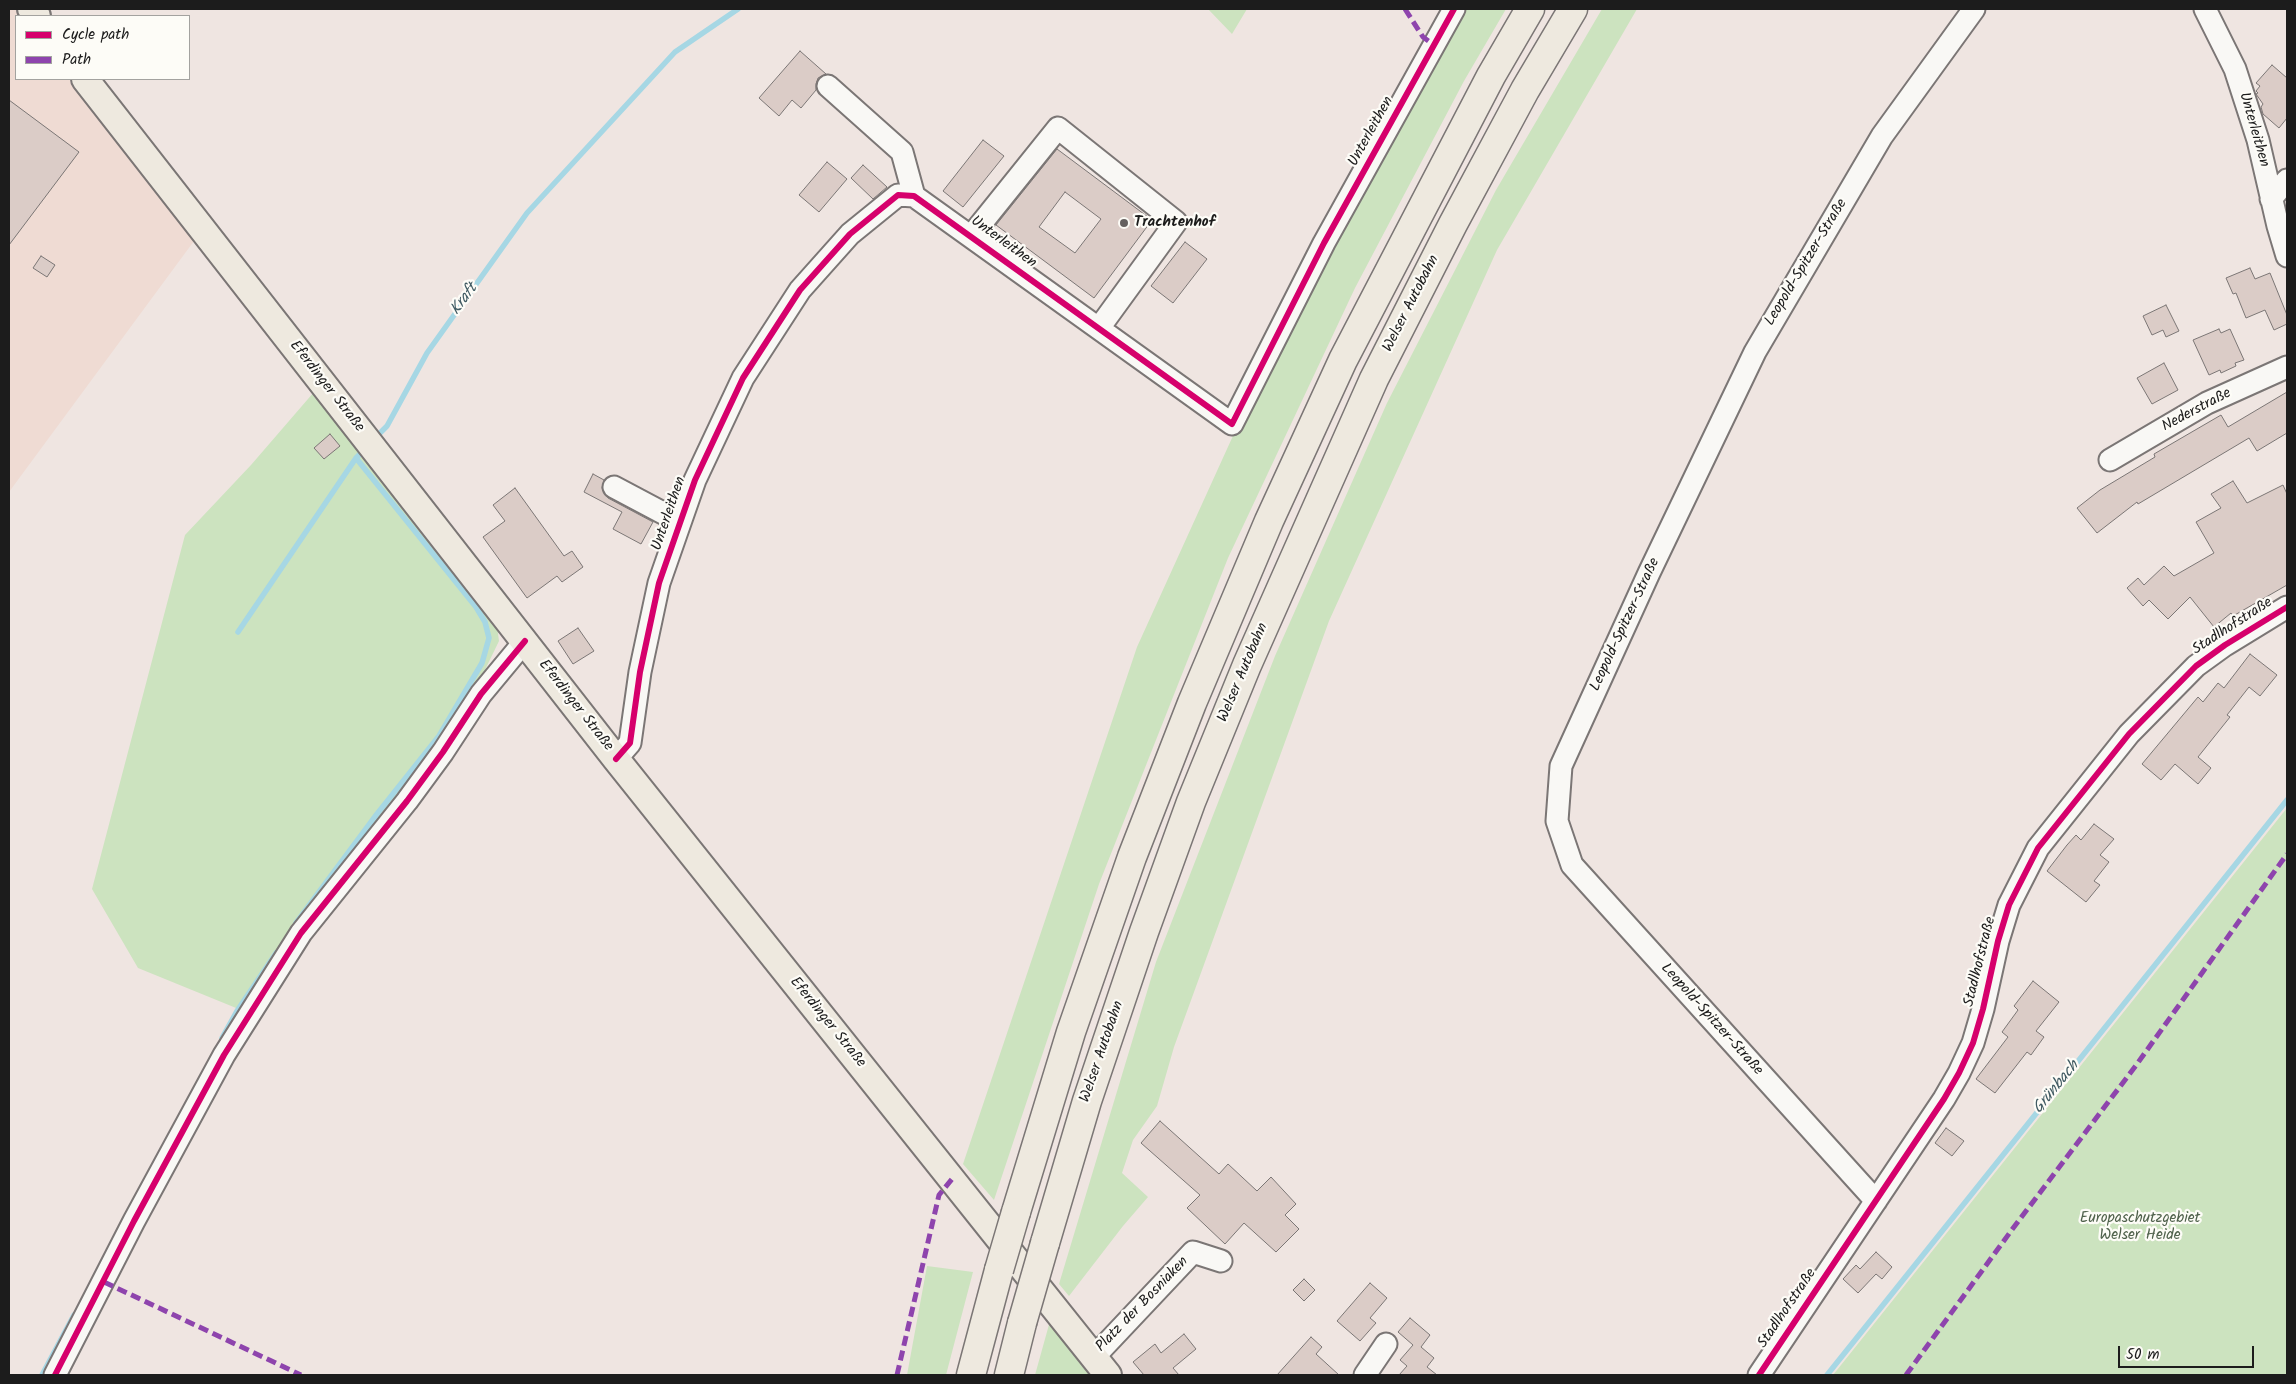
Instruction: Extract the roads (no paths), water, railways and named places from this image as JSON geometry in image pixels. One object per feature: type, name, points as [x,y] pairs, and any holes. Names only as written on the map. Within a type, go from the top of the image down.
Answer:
[{"type":"highway","points":[[971,1375],[1016,1212],[1071,1032],[1132,857],[1192,703],[1269,521],[1343,360],[1491,76],[1530,9]]},
{"type":"highway","name":"Welser Autobahn","points":[[1008,1375],[1087,1101],[1144,932],[1192,802],[1246,665],[1374,379],[1453,224],[1525,90],[1573,9]]},
{"type":"main road","name":"Eferdinger Straße","points":[[86,80],[616,759],[1101,1366]]},
{"type":"street","name":"Unterleithen","points":[[616,759],[630,744],[640,672],[659,583],[695,480],[743,378],[800,290],[850,234],[898,196],[914,196],[1232,424],[1324,243],[1454,9]]},
{"type":"street","name":"Leopold-Spitzer-Straße","points":[[1876,1201],[1572,865],[1557,822],[1561,766],[1649,574],[1755,352],[1882,136],[1974,9]]},
{"type":"street","name":"Unterleithen","points":[[2205,9],[2235,69],[2258,140],[2287,256]]},
{"type":"street","points":[[828,86],[902,152],[914,196]]},
{"type":"street","points":[[972,236],[1058,128],[1176,222],[1099,328]]},
{"type":"street","points":[[2271,198],[2287,180]]},
{"type":"street","name":"Nederstraße","points":[[2110,460],[2207,403],[2287,367]]},
{"type":"street","points":[[614,487],[680,522]]},
{"type":"street","name":"Stadlhofstraße","points":[[1759,1375],[1959,1074],[1973,1043],[1983,1009],[1998,941],[2009,905],[2038,848],[2128,734],[2196,666],[2225,645],[2287,608]]},
{"type":"street","points":[[55,1375],[134,1221],[224,1055],[301,934],[407,801],[443,752],[481,694],[525,641]]},
{"type":"street","name":"Platz der Bosniaken","points":[[1101,1366],[1193,1252],[1221,1261]]},
{"type":"street","points":[[1365,1375],[1386,1344]]},
{"type":"waterway","name":"Kraft","points":[[375,438],[387,426],[427,353],[527,213],[675,52],[738,9]]},
{"type":"waterway","name":"Kraft","points":[[238,632],[356,458],[365,449]]},
{"type":"waterway","points":[[296,923],[377,814],[439,736],[482,663],[489,638],[485,622],[476,607],[356,458]]},
{"type":"waterway","name":"Grünbach","points":[[1827,1375],[2287,800]]},
{"type":"waterway","points":[[222,1038],[237,1011],[276,953]]},
{"type":"waterway","points":[[42,1375],[74,1315]]},
{"type":"place","name":"Trachtenhof","points":[[1124,223]]},
{"type":"park label","name":"Europaschutzgebiet Welser Heide","points":[[2140,1228]]}]
